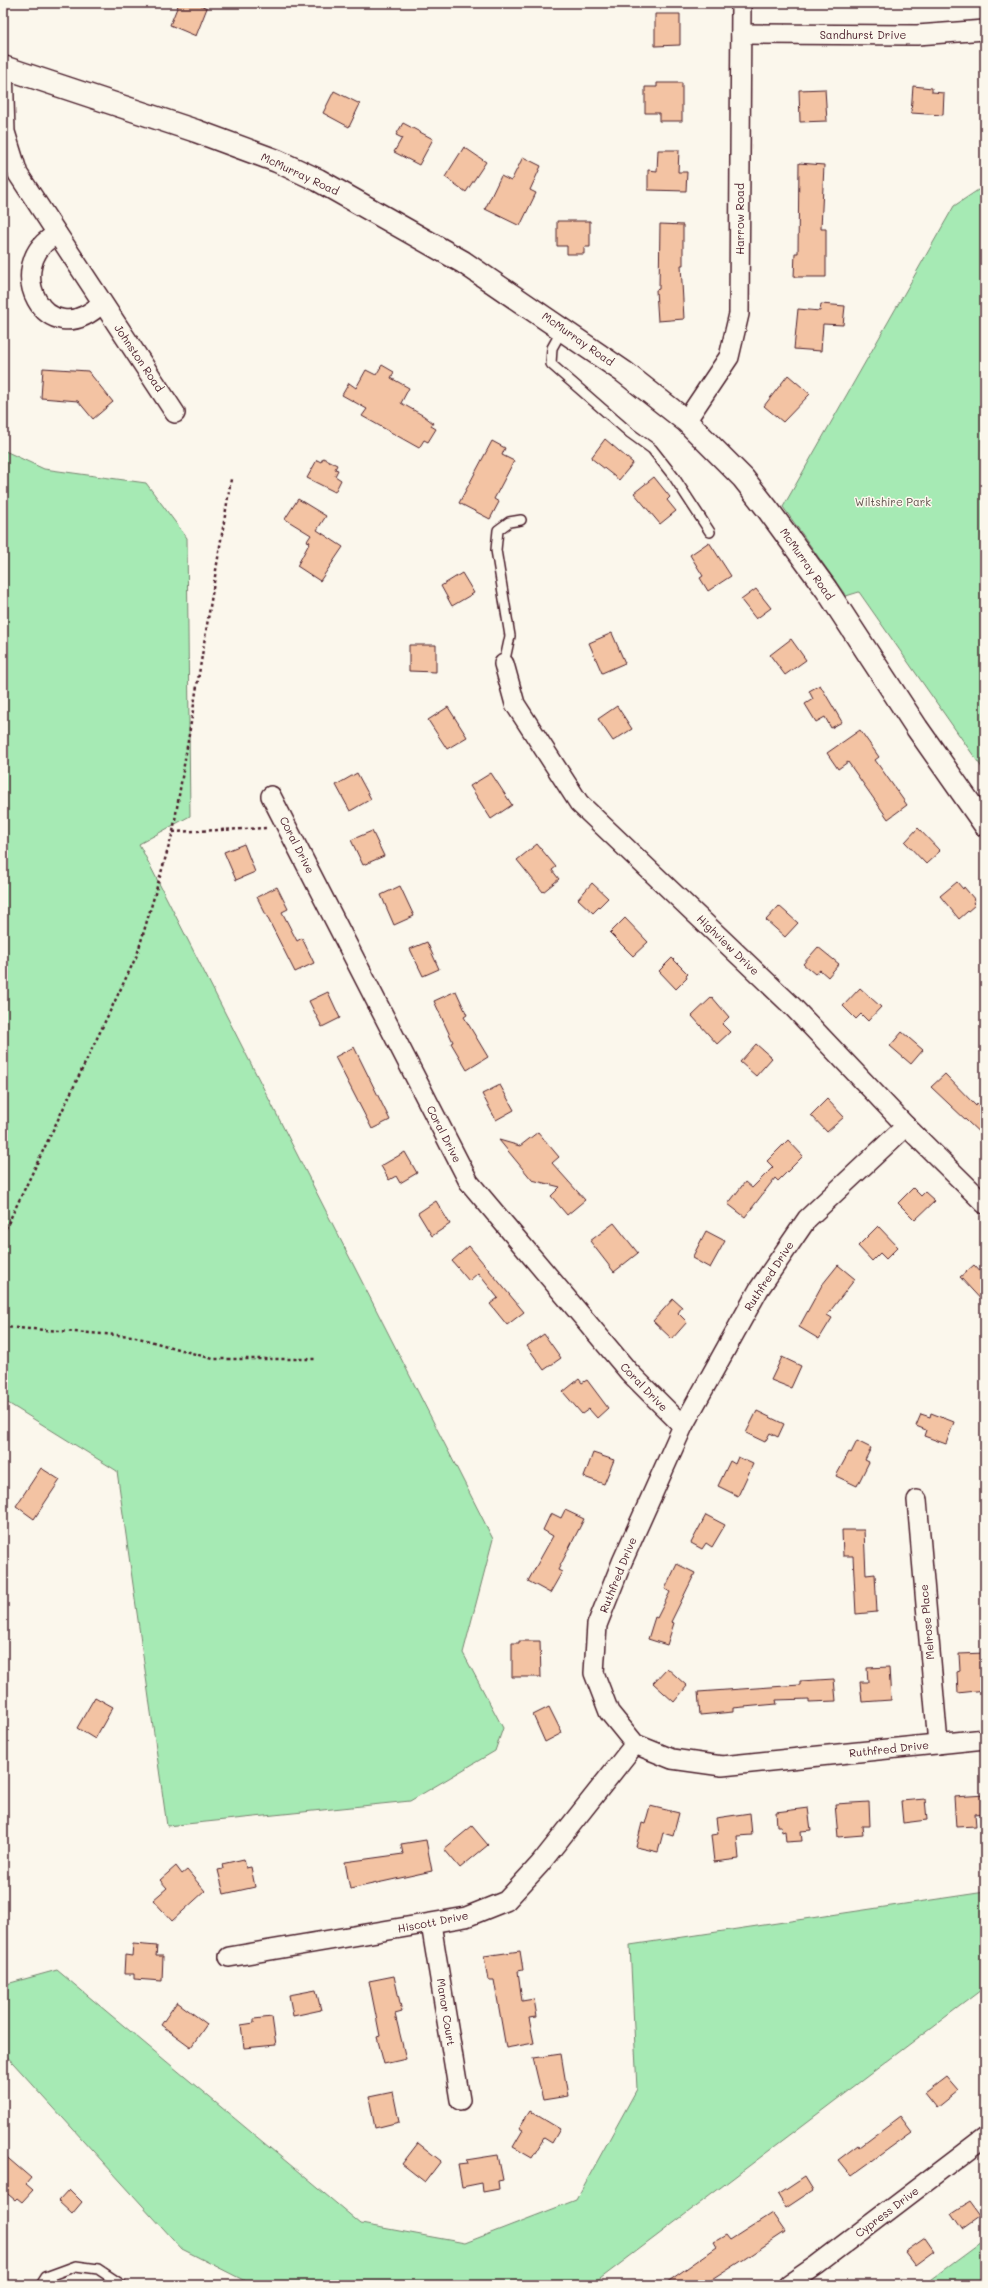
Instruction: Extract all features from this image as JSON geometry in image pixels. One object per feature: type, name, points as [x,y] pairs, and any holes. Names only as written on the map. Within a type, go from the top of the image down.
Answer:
[{"type":"main road","name":"McMurray Road","points":[[3,67],[196,131],[304,174],[388,218],[463,262],[624,372],[686,421],[743,478],[826,589],[926,741],[985,825]]},
{"type":"street","name":"Harrow Road","points":[[686,421],[729,357],[739,314],[741,3]]},
{"type":"street","name":"Sandhurst Drive","points":[[741,34],[918,35],[985,30]]},
{"type":"street","name":"Johnston Road","points":[[3,67],[5,132],[10,154],[18,174],[176,413]]},
{"type":"street","points":[[57,234],[43,240],[32,250],[28,257],[25,264],[23,279],[26,294],[35,307],[47,316],[61,320],[77,319],[91,313],[102,303]]},
{"type":"street","name":"Highview Drive","points":[[504,664],[515,704],[579,803],[793,1007],[906,1126],[985,1204]]},
{"type":"street","name":"Coral Drive","points":[[271,796],[288,826],[469,1182],[629,1372],[683,1426]]},
{"type":"street","name":"Ruthfred Drive","points":[[906,1126],[807,1219],[759,1288],[683,1426],[622,1562],[597,1625],[594,1674],[610,1712],[634,1744],[672,1759],[722,1766],[985,1739]]},
{"type":"street","name":"Melrose Place","points":[[917,1500],[938,1744]]},
{"type":"street","name":"Hiscott Drive","points":[[228,1957],[466,1917],[506,1901],[540,1864],[634,1744]]},
{"type":"street","name":"Manor Court","points":[[431,1924],[460,2100]]},
{"type":"street","name":"Cypress Drive","points":[[788,2285],[817,2265],[985,2137]]},
{"type":"lane","points":[[562,329],[552,348],[551,364],[630,433],[652,449],[674,477],[710,532]]},
{"type":"lane","points":[[504,664],[510,636],[496,550],[498,530],[510,522],[521,520]]},
{"type":"lane","points":[[41,2285],[46,2277],[76,2266],[98,2269],[122,2285]]},
{"type":"path","points":[[3,1234],[137,955],[174,832],[231,479]]},
{"type":"path","points":[[174,832],[288,826]]},
{"type":"path","points":[[3,1327],[132,1336],[213,1359],[316,1359]]},
{"type":"green space","name":"Wiltshire Park","points":[[984,186],[985,772],[859,592],[846,596],[783,507],[954,206]]},
{"type":"green space","points":[[3,450],[44,469],[146,483],[187,538],[190,816],[139,844],[493,1539],[463,1653],[503,1728],[495,1751],[410,1801],[167,1826],[117,1471],[3,1400]]},
{"type":"green space","points":[[985,1892],[985,1987],[592,2285],[253,2285],[182,2249],[3,2052],[3,1985],[57,1970],[361,2224],[465,2243],[576,2200],[637,2089],[630,1945]]},
{"type":"green space","points":[[985,2240],[985,2285],[924,2285]]},
{"type":"building","points":[[179,3],[195,3],[207,8],[196,36],[170,25]]},
{"type":"building","points":[[655,14],[680,14],[680,45],[655,46]]},
{"type":"building","points":[[657,83],[682,83],[682,121],[659,121],[659,113],[645,113],[645,87],[657,87]]},
{"type":"building","points":[[913,86],[932,88],[932,92],[944,93],[943,115],[911,113]]},
{"type":"building","points":[[825,89],[827,121],[800,122],[799,90]]},
{"type":"building","points":[[334,91],[360,104],[349,127],[323,113]]},
{"type":"building","points":[[403,123],[433,139],[419,165],[394,152],[402,138],[396,135]]},
{"type":"building","points":[[464,147],[486,162],[466,192],[445,177]]},
{"type":"building","points":[[658,150],[679,150],[678,172],[687,172],[686,191],[648,190],[648,170],[657,171]]},
{"type":"building","points":[[523,157],[541,166],[530,190],[536,193],[520,226],[485,209],[501,176],[511,181]]},
{"type":"building","points":[[799,163],[824,165],[821,229],[826,229],[826,277],[794,277],[795,253],[798,253]]},
{"type":"building","points":[[557,221],[590,221],[590,247],[584,247],[584,254],[567,254],[567,246],[557,246]]},
{"type":"building","points":[[660,224],[683,225],[683,265],[681,265],[684,319],[658,321],[656,290],[659,289]]},
{"type":"building","points":[[821,304],[845,306],[843,325],[823,324],[821,351],[794,349],[798,309],[820,311]]},
{"type":"building","points":[[382,365],[394,372],[391,378],[409,388],[401,403],[424,416],[433,423],[431,426],[436,429],[428,442],[424,440],[419,448],[362,416],[367,409],[342,395],[349,383],[356,388],[366,370],[376,375]]},
{"type":"building","points":[[43,368],[88,371],[113,402],[93,419],[78,401],[41,398]]},
{"type":"building","points":[[788,375],[810,394],[783,422],[764,406]]},
{"type":"building","points":[[605,439],[633,463],[619,480],[591,458]]},
{"type":"building","points":[[492,441],[505,448],[502,455],[514,461],[494,499],[499,502],[490,519],[459,503]]},
{"type":"building","points":[[323,458],[337,465],[335,469],[338,470],[335,476],[341,480],[335,492],[307,478],[317,460],[321,462]]},
{"type":"building","points":[[654,477],[670,497],[667,500],[676,511],[660,524],[634,493]]},
{"type":"building","points":[[298,499],[326,516],[317,530],[343,547],[320,581],[297,566],[310,542],[307,541],[311,535],[285,519]]},
{"type":"building","points":[[709,542],[731,576],[708,591],[700,578],[703,576],[690,555]]},
{"type":"building","points":[[462,573],[474,593],[452,606],[441,586]]},
{"type":"building","points":[[756,589],[771,608],[756,619],[741,600]]},
{"type":"building","points":[[612,633],[625,663],[602,673],[589,643]]},
{"type":"building","points":[[791,639],[806,660],[785,675],[770,655]]},
{"type":"building","points":[[409,645],[436,645],[436,672],[409,671]]},
{"type":"building","points":[[820,685],[842,722],[831,728],[825,717],[816,722],[805,704],[813,699],[809,691]]},
{"type":"building","points":[[617,706],[632,729],[613,741],[598,719]]},
{"type":"building","points":[[448,707],[467,737],[447,749],[428,720]]},
{"type":"building","points":[[860,730],[879,757],[875,760],[907,805],[888,819],[848,762],[838,769],[827,753]]},
{"type":"building","points":[[357,773],[371,799],[350,811],[336,785]]},
{"type":"building","points":[[491,773],[512,805],[491,819],[470,786]]},
{"type":"building","points":[[918,828],[940,851],[926,864],[905,842]]},
{"type":"building","points":[[372,831],[384,856],[363,865],[351,840]]},
{"type":"building","points":[[244,844],[255,872],[236,880],[224,852]]},
{"type":"building","points":[[537,844],[556,867],[552,870],[559,879],[543,892],[517,860]]},
{"type":"building","points":[[957,882],[963,889],[964,887],[975,900],[973,903],[975,905],[959,919],[940,896]]},
{"type":"building","points":[[592,883],[608,898],[593,913],[578,899]]},
{"type":"building","points":[[400,886],[414,916],[394,925],[381,895]]},
{"type":"building","points":[[277,887],[288,909],[282,912],[297,941],[302,938],[314,963],[295,972],[257,897]]},
{"type":"building","points":[[779,906],[798,923],[785,937],[766,920]]},
{"type":"building","points":[[625,918],[648,942],[633,956],[610,933]]},
{"type":"building","points":[[427,942],[439,969],[423,976],[410,949]]},
{"type":"building","points":[[818,947],[839,964],[828,977],[820,970],[815,974],[803,964]]},
{"type":"building","points":[[672,958],[688,974],[686,976],[687,978],[676,989],[659,971]]},
{"type":"building","points":[[860,988],[881,1007],[868,1021],[861,1014],[856,1019],[843,1006]]},
{"type":"building","points":[[456,991],[467,1015],[464,1017],[488,1057],[467,1070],[451,1043],[453,1042],[434,1001]]},
{"type":"building","points":[[328,992],[340,1018],[322,1027],[309,1001]]},
{"type":"building","points":[[712,997],[729,1017],[722,1024],[730,1032],[717,1044],[692,1016]]},
{"type":"building","points":[[902,1032],[923,1050],[911,1064],[890,1046]]},
{"type":"building","points":[[756,1044],[772,1058],[756,1076],[740,1062]]},
{"type":"building","points":[[354,1047],[390,1120],[372,1129],[335,1057]]},
{"type":"building","points":[[945,1074],[976,1106],[977,1104],[985,1112],[985,1138],[931,1087]]},
{"type":"building","points":[[500,1085],[514,1110],[496,1120],[482,1094]]},
{"type":"building","points":[[827,1099],[844,1117],[827,1132],[811,1115]]},
{"type":"building","points":[[538,1132],[559,1157],[552,1163],[585,1200],[567,1215],[551,1196],[560,1187],[532,1180],[499,1140],[520,1146]]},
{"type":"building","points":[[788,1140],[803,1156],[778,1181],[775,1178],[745,1217],[728,1204],[745,1182],[752,1188],[773,1167],[767,1161]]},
{"type":"building","points":[[405,1152],[417,1173],[400,1183],[396,1176],[389,1180],[381,1166]]},
{"type":"building","points":[[913,1188],[921,1196],[925,1192],[935,1201],[915,1220],[898,1203]]},
{"type":"building","points":[[436,1201],[450,1224],[432,1236],[418,1213]]},
{"type":"building","points":[[614,1223],[638,1253],[614,1272],[590,1241]]},
{"type":"building","points":[[878,1226],[898,1247],[886,1259],[880,1253],[872,1261],[858,1246]]},
{"type":"building","points":[[706,1231],[725,1241],[710,1268],[692,1258]]},
{"type":"building","points":[[469,1246],[524,1312],[507,1325],[490,1304],[498,1298],[478,1273],[469,1281],[452,1261]]},
{"type":"building","points":[[838,1265],[855,1279],[827,1315],[832,1318],[819,1339],[799,1327],[822,1285]]},
{"type":"building","points":[[974,1265],[985,1277],[985,1304],[960,1277]]},
{"type":"building","points":[[673,1299],[682,1307],[678,1313],[687,1322],[672,1339],[653,1321]]},
{"type":"building","points":[[544,1334],[561,1358],[544,1370],[527,1346]]},
{"type":"building","points":[[782,1357],[801,1366],[791,1388],[771,1380]]},
{"type":"building","points":[[579,1379],[582,1383],[587,1380],[608,1408],[597,1418],[589,1409],[582,1414],[563,1392]]},
{"type":"building","points":[[757,1411],[784,1424],[778,1437],[770,1433],[765,1442],[746,1433]]},
{"type":"building","points":[[931,1413],[954,1422],[946,1444],[924,1436],[926,1430],[916,1426],[921,1414],[930,1417]]},
{"type":"building","points":[[857,1441],[871,1448],[865,1460],[869,1462],[857,1486],[836,1476],[849,1452],[851,1453]]},
{"type":"building","points":[[593,1453],[614,1460],[604,1484],[584,1477]]},
{"type":"building","points":[[738,1457],[753,1464],[738,1496],[718,1486],[730,1461],[735,1464]]},
{"type":"building","points":[[41,1468],[60,1480],[34,1519],[16,1506]]},
{"type":"building","points":[[565,1510],[584,1519],[558,1570],[562,1572],[550,1593],[528,1581],[553,1536],[543,1530],[551,1513],[561,1518]]},
{"type":"building","points":[[706,1515],[725,1525],[712,1547],[706,1543],[702,1549],[691,1543]]},
{"type":"building","points":[[842,1530],[864,1530],[866,1575],[875,1574],[877,1612],[856,1614],[853,1556],[843,1556]]},
{"type":"building","points":[[677,1564],[695,1573],[671,1622],[674,1623],[667,1645],[648,1639],[655,1617],[657,1618],[670,1592],[665,1589]]},
{"type":"building","points":[[519,1641],[540,1641],[541,1677],[512,1677],[512,1643],[519,1643]]},
{"type":"building","points":[[985,1653],[985,1690],[958,1693],[957,1672],[960,1671],[959,1654]]},
{"type":"building","points":[[889,1667],[891,1700],[862,1702],[860,1682],[868,1682],[867,1668]]},
{"type":"building","points":[[667,1668],[687,1686],[674,1702],[653,1683]]},
{"type":"building","points":[[834,1679],[836,1701],[809,1702],[809,1699],[776,1700],[777,1704],[733,1708],[733,1712],[700,1715],[698,1692],[800,1685],[800,1681]]},
{"type":"building","points":[[95,1697],[113,1707],[95,1739],[77,1728]]},
{"type":"building","points":[[549,1707],[562,1733],[545,1742],[533,1715]]},
{"type":"building","points":[[985,1795],[985,1813],[975,1814],[976,1826],[956,1827],[954,1797]]},
{"type":"building","points":[[925,1799],[927,1820],[903,1823],[901,1801]]},
{"type":"building","points":[[869,1802],[870,1826],[862,1826],[863,1835],[838,1837],[835,1804]]},
{"type":"building","points":[[650,1806],[679,1813],[673,1836],[663,1833],[658,1852],[636,1847],[642,1823],[645,1824]]},
{"type":"building","points":[[808,1808],[811,1830],[801,1831],[802,1841],[786,1842],[785,1831],[782,1832],[781,1826],[777,1826],[776,1812]]},
{"type":"building","points":[[750,1813],[752,1835],[737,1836],[739,1859],[714,1862],[711,1835],[718,1834],[716,1818]]},
{"type":"building","points":[[472,1826],[488,1845],[460,1868],[444,1849]]},
{"type":"building","points":[[426,1840],[432,1871],[350,1889],[345,1862],[403,1854],[401,1844]]},
{"type":"building","points":[[244,1859],[246,1868],[251,1867],[255,1887],[224,1894],[218,1870],[223,1869],[222,1864]]},
{"type":"building","points":[[176,1866],[182,1874],[187,1870],[205,1891],[172,1921],[153,1900],[167,1888],[160,1880]]},
{"type":"building","points":[[133,1944],[157,1946],[156,1956],[163,1956],[162,1981],[134,1979],[134,1974],[124,1974],[125,1955],[132,1956]]},
{"type":"building","points":[[520,1951],[523,1970],[518,1971],[522,2001],[534,1999],[537,2017],[529,2018],[534,2043],[506,2048],[494,1980],[488,1980],[484,1956]]},
{"type":"building","points":[[394,1976],[402,2012],[395,2014],[406,2059],[384,2064],[377,2037],[380,2036],[369,1981]]},
{"type":"building","points":[[316,1990],[321,2010],[293,2016],[289,1995]]},
{"type":"building","points":[[177,2002],[207,2024],[191,2047],[161,2025]]},
{"type":"building","points":[[272,2017],[276,2045],[244,2048],[241,2025],[254,2023],[254,2019]]},
{"type":"building","points":[[561,2054],[568,2096],[543,2100],[533,2058]]},
{"type":"building","points":[[946,2077],[958,2091],[937,2108],[925,2093]]},
{"type":"building","points":[[393,2092],[399,2122],[375,2128],[369,2097]]},
{"type":"building","points":[[530,2111],[560,2129],[552,2143],[544,2138],[532,2158],[513,2147],[523,2130],[519,2128]]},
{"type":"building","points":[[900,2116],[912,2132],[851,2176],[838,2160],[858,2145],[859,2147]]},
{"type":"building","points":[[418,2143],[441,2161],[425,2182],[402,2164]]},
{"type":"building","points":[[3,2154],[31,2178],[26,2184],[33,2190],[22,2202],[17,2198],[15,2200],[3,2190]]},
{"type":"building","points":[[498,2155],[503,2180],[498,2181],[499,2189],[483,2192],[482,2183],[462,2187],[458,2165],[467,2164],[466,2160]]},
{"type":"building","points":[[805,2177],[813,2190],[786,2208],[778,2195]]},
{"type":"building","points":[[69,2189],[82,2202],[72,2214],[58,2201]]},
{"type":"building","points":[[969,2202],[980,2217],[963,2229],[952,2213]]},
{"type":"building","points":[[772,2213],[785,2232],[743,2260],[704,2285],[663,2285],[717,2247],[714,2242],[726,2235],[730,2240]]},
{"type":"building","points":[[925,2238],[934,2251],[915,2265],[905,2252]]}]
